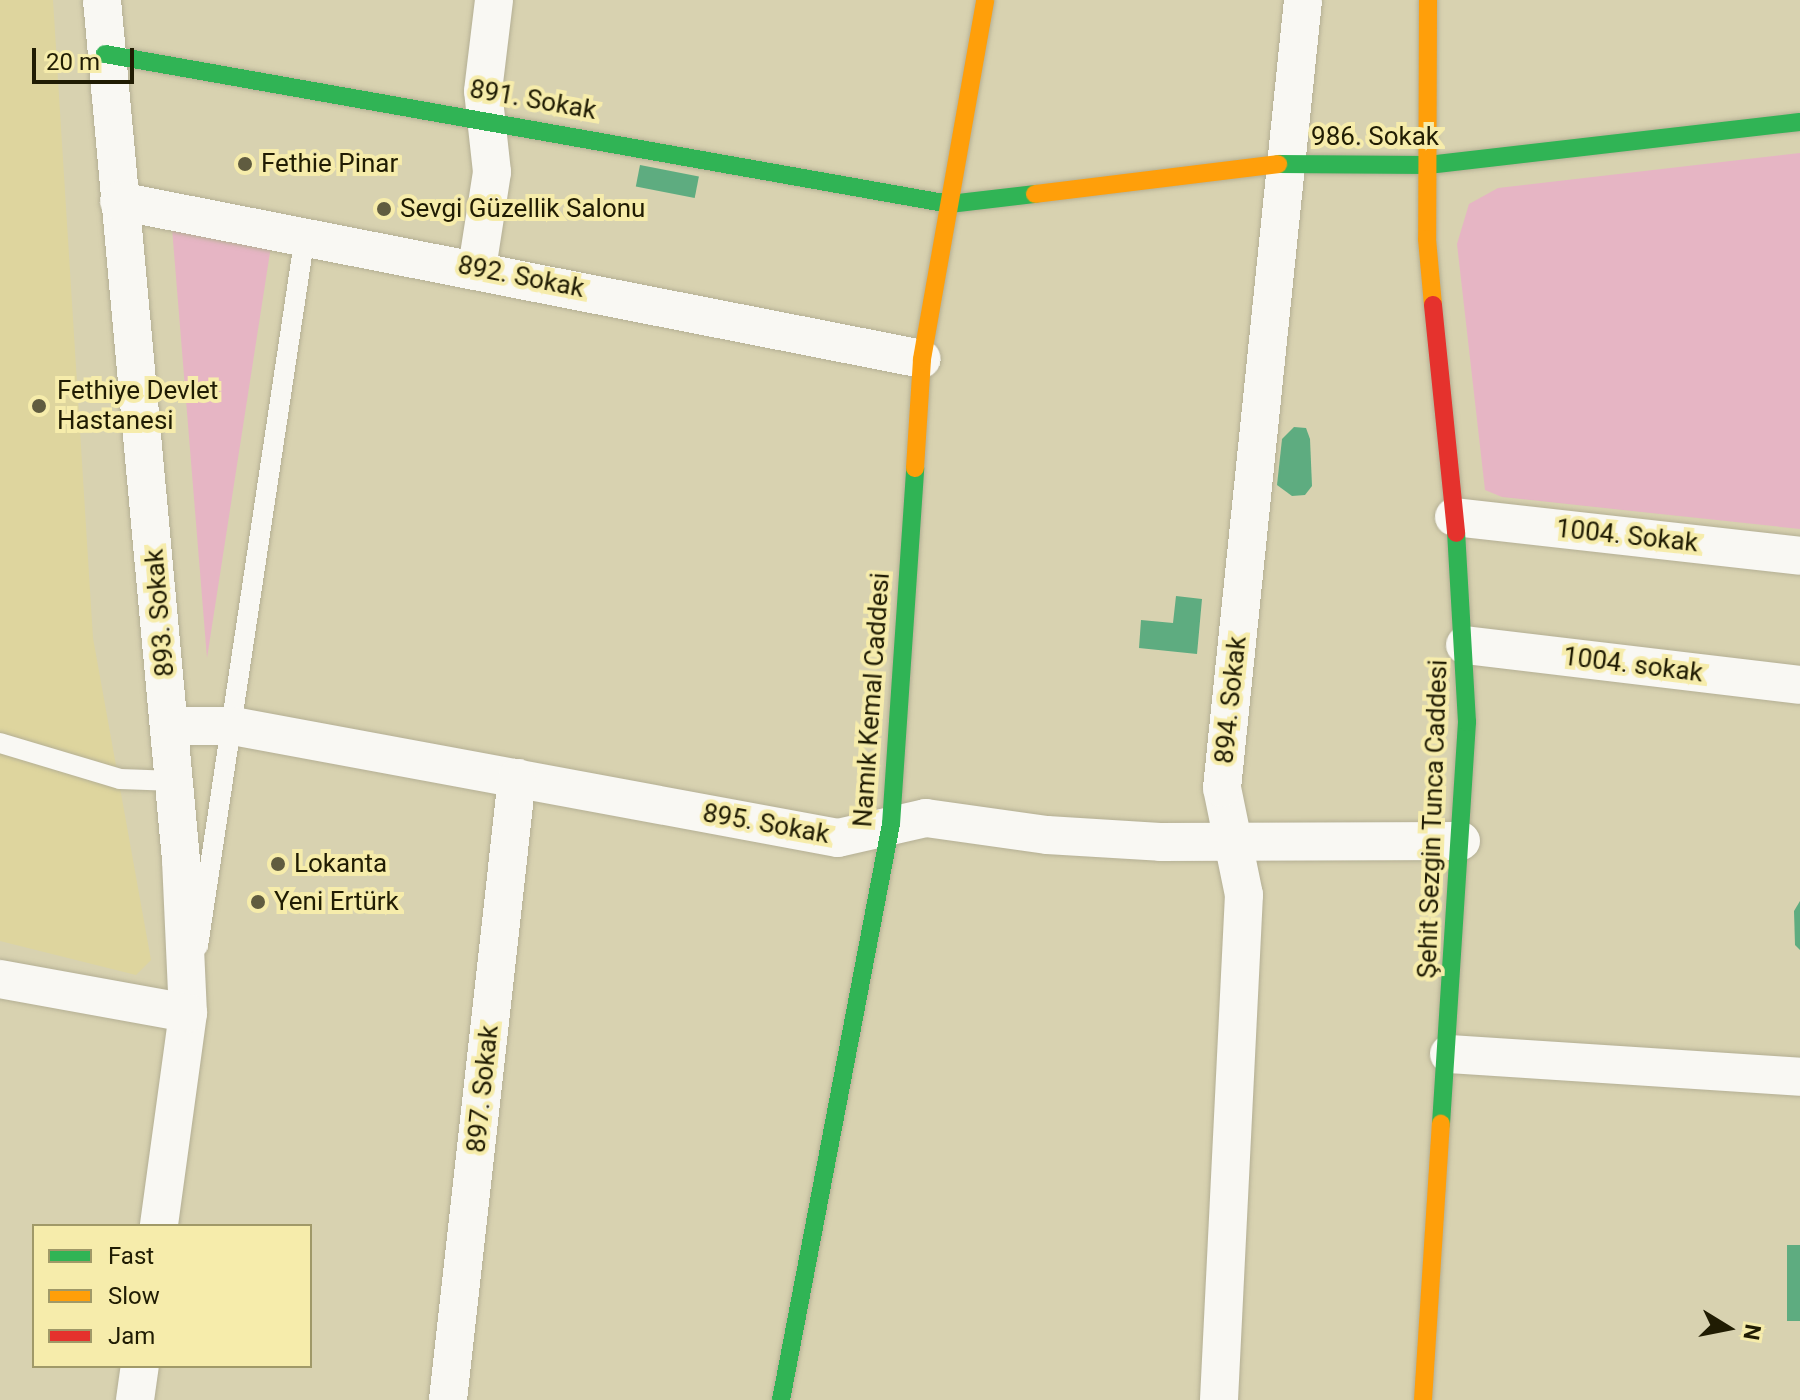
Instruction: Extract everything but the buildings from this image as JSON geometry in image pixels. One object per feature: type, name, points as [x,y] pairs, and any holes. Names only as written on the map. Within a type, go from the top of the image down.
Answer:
[{"type":"street","name":"893. Sokak","points":[[102,0],[175,781],[188,1013],[159,1224]]},
{"type":"street","points":[[477,268],[492,172],[483,91],[494,0]]},
{"type":"street","name":"Namık Kemal Caddesi","points":[[781,1400],[891,824],[922,359],[985,0]]},
{"type":"street","name":"894. Sokak","points":[[1219,1400],[1244,895],[1222,788],[1290,163],[1303,0]]},
{"type":"street","name":"Şehit Sezgin Tunca Caddesi","points":[[1423,1400],[1449,1054],[1461,841],[1465,645],[1427,239],[1428,0]]},
{"type":"street","name":"891. Sokak","points":[[105,54],[488,118],[950,204]]},
{"type":"street","name":"986. Sokak","points":[[950,204],[1290,163],[1428,165],[1800,122]]},
{"type":"street","name":"892. Sokak","points":[[119,201],[477,268],[922,359]]},
{"type":"street","name":"1004. Sokak","points":[[1454,517],[1800,556]]},
{"type":"street","name":"1004. sokak","points":[[1465,645],[1800,685]]},
{"type":"street","name":"895. Sokak","points":[[170,726],[233,726],[838,838],[862,836],[891,824],[926,818],[1047,835],[1231,842],[1461,841]]},
{"type":"street","name":"897. Sokak","points":[[448,1400],[517,778]]},
{"type":"street","points":[[0,979],[188,1013]]},
{"type":"street","points":[[1449,1054],[1800,1077]]},
{"type":"street","points":[[135,1400],[140,1368]]},
{"type":"lane","points":[[188,1013],[305,235]]},
{"type":"lane","points":[[0,743],[120,779],[175,781]]},
{"type":"shaded area","name":"Fethiye Devlet Hastanesi","points":[[0,0],[53,0],[93,638],[151,960],[136,975],[0,941]]},
{"type":"shaded area","points":[[1800,153],[1800,529],[1502,497],[1485,490],[1457,244],[1469,204],[1498,188]]},
{"type":"shaded area","points":[[640,165],[699,176],[695,198],[636,187]]},
{"type":"shaded area","points":[[172,228],[271,246],[207,658]]},
{"type":"shaded area","points":[[1294,427],[1306,428],[1310,439],[1312,486],[1305,495],[1292,496],[1277,485],[1282,439]]},
{"type":"shaded area","points":[[1176,596],[1202,599],[1197,654],[1139,648],[1141,620],[1173,623]]},
{"type":"shaded area","points":[[1800,901],[1800,950],[1795,945],[1794,911]]},
{"type":"shaded area","points":[[1787,1245],[1800,1245],[1800,1321],[1787,1321]]},
{"type":"traffic: fast","points":[[105,54],[950,204],[1035,194]]},
{"type":"traffic: fast","points":[[1278,164],[1428,165],[1800,122]]},
{"type":"traffic: fast","points":[[781,1400],[891,824],[915,468]]},
{"type":"traffic: fast","points":[[1441,1124],[1467,722],[1456,533]]},
{"type":"traffic: slow","points":[[915,468],[922,359],[985,0]]},
{"type":"traffic: slow","points":[[1428,0],[1427,239],[1433,305]]},
{"type":"traffic: slow","points":[[1035,194],[1278,164]]},
{"type":"traffic: slow","points":[[1423,1400],[1441,1124]]},
{"type":"traffic: jam","points":[[1433,305],[1456,533]]},
{"type":"place","name":"Fethie Pinar","points":[[245,164]]},
{"type":"place","name":"Sevgi Güzellik Salonu","points":[[384,209]]},
{"type":"place","name":"Fethiye Devlet Hastanesi","points":[[39,406]]},
{"type":"place","name":"Lokanta","points":[[278,864]]},
{"type":"place","name":"Yeni Ertürk","points":[[258,902]]}]
